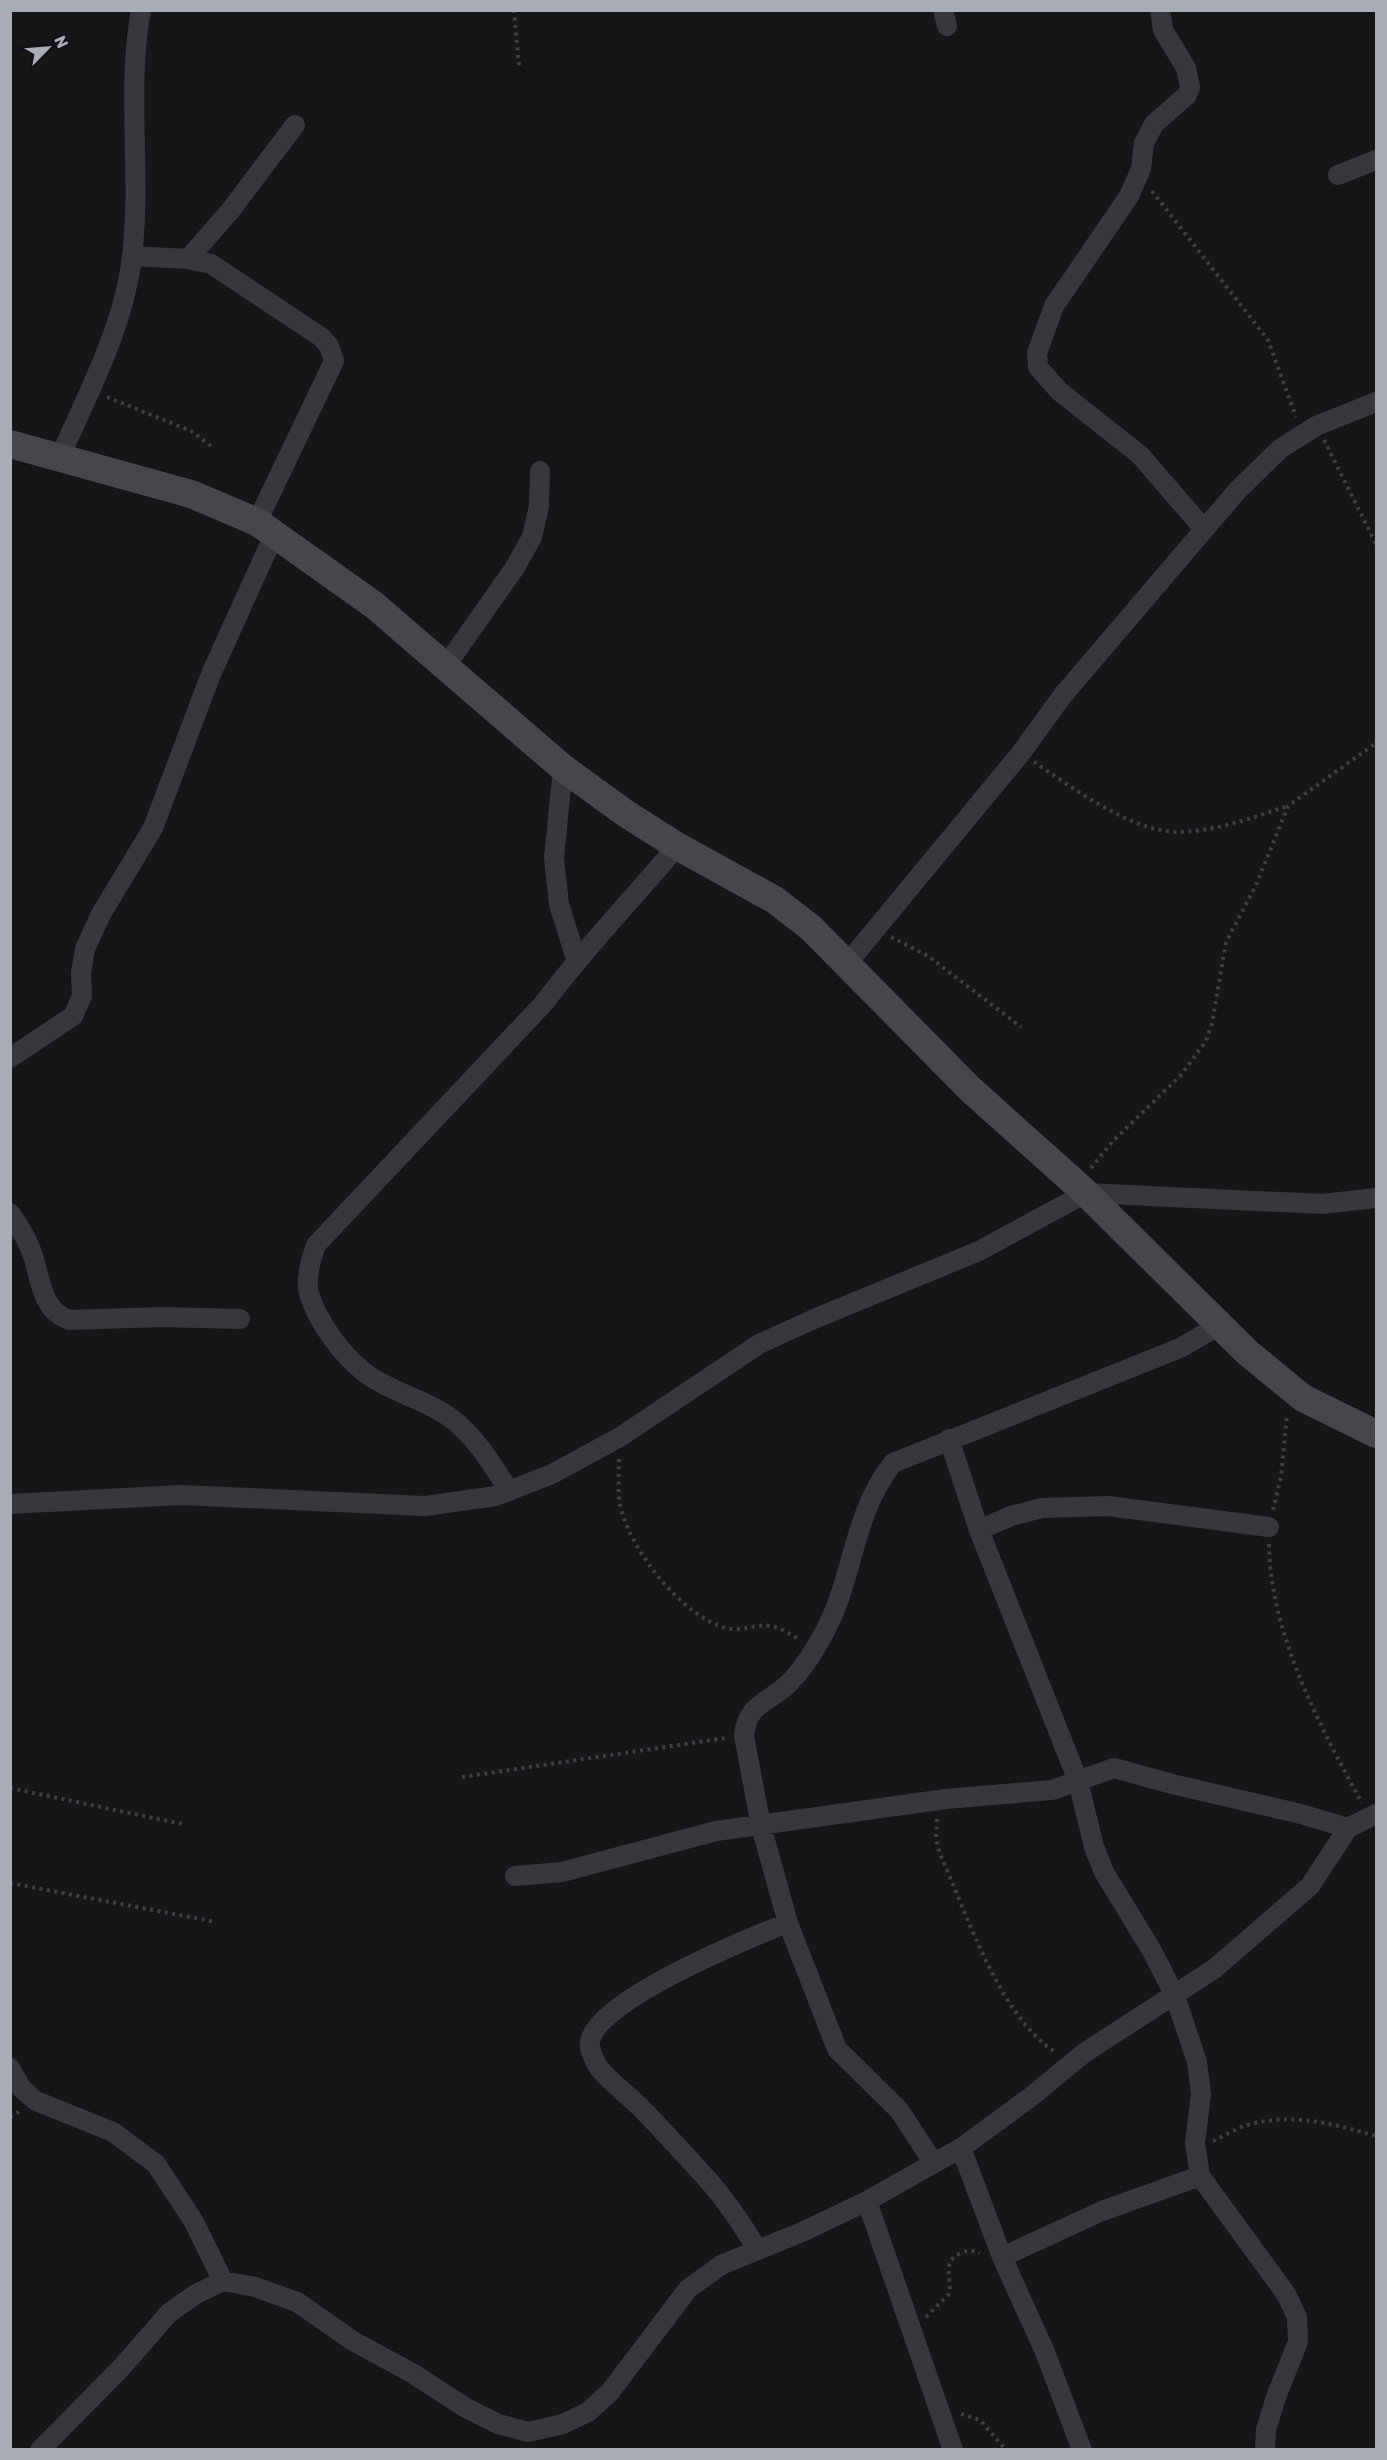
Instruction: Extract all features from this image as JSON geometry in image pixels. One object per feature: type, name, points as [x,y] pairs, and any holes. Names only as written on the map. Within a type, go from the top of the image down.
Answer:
[{"type":"main road","points":[[10,444],[191,494],[266,529],[374,605],[563,768],[625,813],[677,846],[776,900],[811,928],[970,1089],[1081,1189],[1248,1353],[1303,1398],[1377,1434]]},
{"type":"street","points":[[60,457],[90,390],[122,307],[132,256],[134,49],[141,10]]},
{"type":"street","points":[[1160,10],[1163,30],[1186,68],[1190,87],[1187,95],[1154,124],[1144,143],[1141,169],[1129,196],[1054,306],[1037,352],[1038,367],[1059,391],[1140,455],[1203,528]]},
{"type":"street","points":[[188,259],[230,211],[295,125]]},
{"type":"street","points":[[1338,175],[1377,160]]},
{"type":"street","points":[[10,1058],[73,1016],[82,996],[81,973],[85,949],[101,914],[153,828],[266,529],[334,361],[333,352],[321,337],[211,264],[188,259],[132,256]]},
{"type":"street","points":[[846,965],[1021,753],[1062,696],[1203,528],[1280,449],[1310,430],[1377,402]]},
{"type":"street","points":[[445,667],[514,569],[532,537],[539,506],[540,471]]},
{"type":"street","points":[[563,768],[554,858],[559,904],[576,959]]},
{"type":"street","points":[[508,1491],[491,1463],[453,1419],[365,1373],[342,1350],[321,1319],[309,1293],[310,1262],[316,1245],[544,1003],[576,959],[630,902],[677,846]]},
{"type":"street","points":[[10,1504],[181,1495],[425,1506],[496,1496],[552,1474],[620,1437],[759,1344],[979,1251],[1081,1189],[1322,1204],[1377,1198]]},
{"type":"street","points":[[10,1213],[28,1243],[44,1295],[58,1316],[69,1320],[162,1317],[240,1319]]},
{"type":"street","points":[[933,2162],[899,2110],[837,2049],[788,1923],[761,1826],[744,1736],[746,1722],[751,1711],[789,1683],[815,1647],[832,1615],[854,1543],[881,1478],[893,1463],[1180,1348],[1220,1325]]},
{"type":"street","points":[[949,1439],[979,1530],[1078,1781],[1094,1847],[1104,1872],[1152,1951],[1174,1996],[1197,2061],[1201,2094],[1195,2143],[1200,2176],[1286,2294],[1297,2317],[1298,2342],[1276,2397],[1266,2430],[1265,2450]]},
{"type":"street","points":[[979,1530],[1011,1516],[1042,1508],[1108,1506],[1269,1527]]},
{"type":"street","points":[[515,1876],[562,1872],[716,1831],[946,1799],[1032,1794],[1114,1768],[1301,1814],[1348,1828]]},
{"type":"street","points":[[40,2450],[121,2368],[169,2313],[223,2281],[255,2287],[297,2302],[353,2341],[412,2373],[466,2408],[498,2424],[528,2432],[563,2424],[588,2412],[610,2392],[688,2289],[722,2265],[802,2232],[867,2201],[960,2148],[1070,2065],[1215,1969],[1310,1886],[1348,1828],[1373,1815]]},
{"type":"street","points":[[757,2249],[736,2213],[646,2112],[598,2067],[590,2047],[591,2034],[631,1999],[681,1970],[728,1946],[788,1923]]},
{"type":"street","points":[[10,2068],[22,2089],[36,2101],[113,2132],[156,2164],[194,2222],[223,2281]]},
{"type":"street","points":[[960,2148],[1002,2257],[1045,2352],[1082,2450]]},
{"type":"street","points":[[1002,2257],[1102,2211],[1200,2176]]},
{"type":"street","points":[[867,2201],[910,2332],[953,2450]]},
{"type":"path","points":[[514,10],[519,66]]},
{"type":"path","points":[[1141,169],[1149,188],[1268,340],[1310,430],[1377,544]]},
{"type":"path","points":[[90,390],[191,431],[214,448]]},
{"type":"path","points":[[1021,753],[1081,794],[1148,826],[1177,832],[1236,823],[1288,806],[1377,743]]},
{"type":"path","points":[[1081,1189],[1113,1141],[1197,1058],[1212,1024],[1226,942],[1256,885],[1288,806]]},
{"type":"path","points":[[874,929],[928,956],[1021,1027]]},
{"type":"path","points":[[1291,1388],[1281,1477],[1269,1527],[1269,1574],[1280,1618],[1310,1700],[1338,1760],[1373,1815]]},
{"type":"path","points":[[620,1437],[620,1506],[628,1533],[648,1564],[667,1586],[710,1622],[736,1630],[770,1626],[815,1647]]},
{"type":"path","points":[[462,1777],[744,1736]]},
{"type":"path","points":[[10,1788],[182,1824]]},
{"type":"path","points":[[946,1799],[936,1824],[936,1839],[993,1971],[1017,2013],[1038,2040],[1070,2065]]},
{"type":"path","points":[[10,1883],[216,1922]]},
{"type":"path","points":[[1195,2143],[1213,2141],[1247,2125],[1299,2119],[1325,2121],[1377,2136]]},
{"type":"path","points":[[910,2332],[949,2294],[948,2268],[957,2255],[973,2250],[988,2258],[1002,2257]]},
{"type":"path","points":[[942,2415],[963,2414],[980,2420],[1006,2450]]}]
